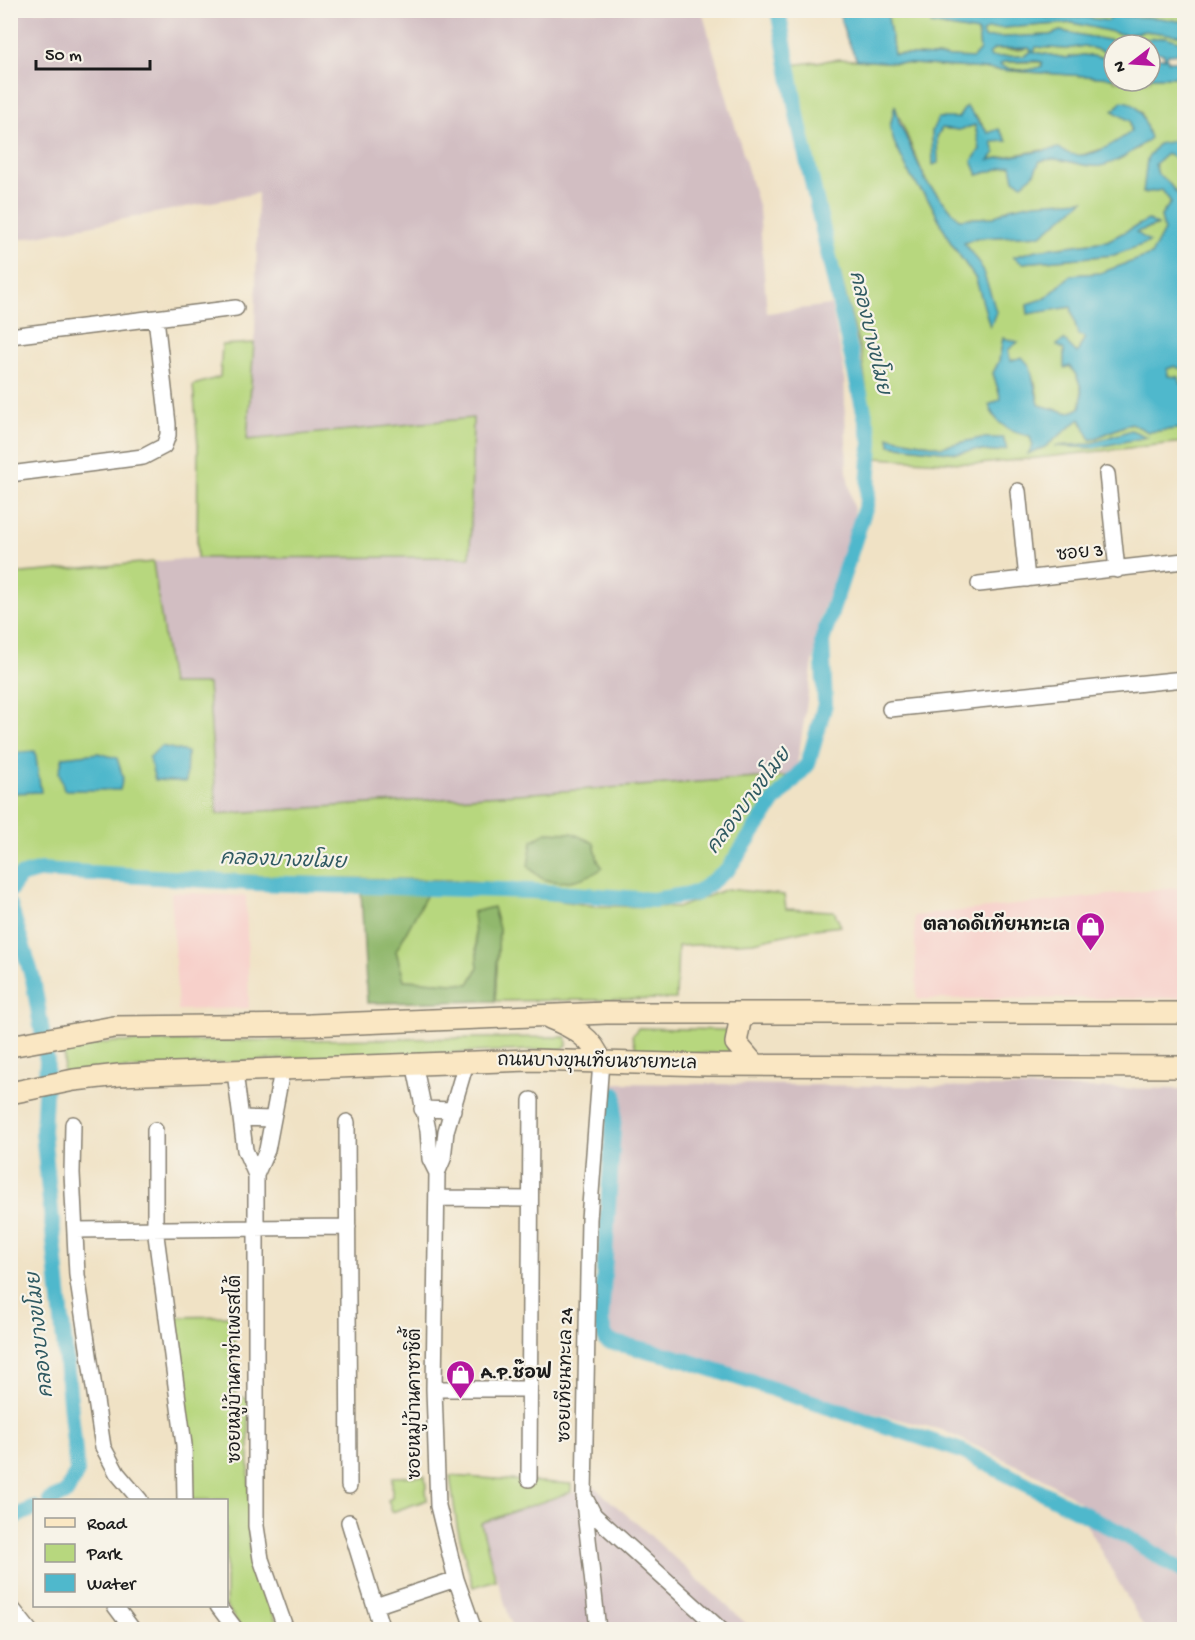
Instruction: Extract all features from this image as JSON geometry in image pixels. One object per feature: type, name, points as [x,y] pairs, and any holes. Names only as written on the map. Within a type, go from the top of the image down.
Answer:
[{"type":"main road","points":[[748,1013],[740,1021],[736,1043],[754,1064]]},
{"type":"main road","points":[[16,1045],[79,1032],[126,1027],[310,1025],[544,1015],[1185,1013]]},
{"type":"main road","points":[[544,1015],[571,1026],[596,1046],[601,1062]]},
{"type":"main road","name":"ถนนบางขุนเทียนชายทะเล","points":[[15,1092],[74,1080],[119,1075],[282,1071],[414,1063],[530,1060],[1185,1067]]},
{"type":"street","points":[[10,336],[236,308]]},
{"type":"street","points":[[10,474],[143,458],[164,446],[168,435],[168,424],[156,318]]},
{"type":"street","points":[[1107,474],[1117,570]]},
{"type":"street","points":[[1018,491],[1027,579]]},
{"type":"street","name":"ซอย 3","points":[[979,584],[1185,561]]},
{"type":"street","points":[[890,709],[1185,679]]},
{"type":"street","name":"ซอยเทียนทะเล 24","points":[[597,1629],[584,1496],[589,1219],[601,1062]]},
{"type":"street","name":"ซอยหมู่บ้านคาซาซิตี้","points":[[414,1063],[430,1159],[437,1173],[434,1389],[438,1506],[456,1578],[474,1629]]},
{"type":"street","name":"ซอยหมู่บ้านคาซาซิตี้","points":[[437,1173],[443,1159],[446,1131],[466,1063]]},
{"type":"street","name":"ซอยหมู่บ้านคาซ่าเพรสโต้","points":[[282,1071],[267,1150],[256,1175],[256,1526],[261,1559],[286,1629]]},
{"type":"street","name":"ซอยหมู่บ้านคาซ่าเพรสโต้","points":[[236,1072],[245,1150],[256,1175]]},
{"type":"street","points":[[528,1479],[531,1100]]},
{"type":"street","points":[[422,1109],[453,1110]]},
{"type":"street","points":[[242,1118],[273,1119]]},
{"type":"street","points":[[347,1122],[350,1486]]},
{"type":"street","points":[[73,1124],[72,1173],[78,1275],[103,1447],[117,1473],[139,1499]]},
{"type":"street","points":[[155,1130],[155,1228],[184,1445],[185,1499]]},
{"type":"street","points":[[438,1198],[530,1199]]},
{"type":"street","points":[[75,1230],[348,1227]]},
{"type":"street","points":[[434,1389],[529,1389]]},
{"type":"street","points":[[584,1496],[594,1515],[721,1629]]},
{"type":"street","points":[[349,1522],[382,1629]]},
{"type":"street","points":[[375,1606],[456,1578]]},
{"type":"street","points":[[10,1606],[29,1629]]},
{"type":"street","points":[[117,1607],[134,1629]]},
{"type":"street","points":[[220,1607],[236,1629]]},
{"type":"shaded area","points":[[10,11],[702,11],[759,209],[767,313],[831,305],[844,370],[847,474],[856,522],[820,618],[796,772],[787,776],[11,828],[11,574],[196,558],[198,444],[246,440],[255,332],[258,193],[11,241]]},
{"type":"shaded area","points":[[1184,887],[1184,998],[917,999],[914,916]]},
{"type":"shaded area","points":[[171,892],[246,896],[249,1008],[178,1010]]},
{"type":"shaded area","points":[[609,1083],[1184,1089],[1184,1629],[1145,1629],[1084,1521],[1079,1501],[1033,1473],[942,1430],[598,1345]]},
{"type":"shaded area","points":[[593,1486],[752,1629],[513,1629],[480,1523]]},
{"type":"green space","points":[[1081,10],[1112,17],[1108,21],[1084,17],[1050,18],[1036,15],[1038,11],[1048,13]]},
{"type":"green space","points":[[887,11],[949,11],[942,17],[945,27],[962,27],[978,32],[980,50],[973,58],[894,54]]},
{"type":"green space","points":[[966,11],[1005,11],[1004,14],[980,21],[972,19]]},
{"type":"green space","points":[[1117,11],[1184,14],[1184,22],[1119,16]]},
{"type":"green space","points":[[1073,23],[1117,33],[1102,33],[1102,39],[1060,31],[1050,35],[984,38],[981,33],[987,29]]},
{"type":"green space","points":[[1145,31],[1161,33],[1136,33]]},
{"type":"green space","points":[[1162,33],[1184,36],[1184,43],[1162,37]]},
{"type":"green space","points":[[1084,46],[1102,51],[1102,57],[1083,55],[1066,58],[1034,52],[1035,47],[1066,49]]},
{"type":"green space","points":[[1029,48],[1032,51],[1024,56],[991,57],[989,54],[994,49]]},
{"type":"green space","points":[[840,59],[1102,77],[1102,93],[1162,93],[1162,77],[1184,77],[1184,202],[1166,180],[1158,175],[1155,163],[1167,154],[1180,160],[1158,144],[1143,193],[1162,190],[1171,202],[1161,216],[1164,231],[1151,255],[1100,273],[1071,275],[1046,298],[1027,304],[1028,314],[1071,307],[1078,335],[1085,337],[1077,353],[1064,350],[1065,368],[1070,366],[1079,381],[1082,391],[1080,408],[1069,413],[1039,405],[1035,382],[1011,362],[1008,350],[1017,342],[1003,338],[999,361],[993,373],[1001,399],[990,405],[1030,436],[1033,446],[1029,453],[1080,419],[1091,440],[1132,423],[1148,432],[1184,428],[1184,442],[980,464],[876,458],[862,358],[818,187],[792,65]],"holes":[[[895,107],[927,183],[959,219],[994,217],[1010,208],[1082,200],[1041,235],[976,238],[963,243],[980,263],[990,326],[976,279],[951,243],[930,202],[912,179],[894,142],[890,127]],[[1141,111],[1144,122],[1139,148],[1100,166],[1054,157],[1040,161],[1033,175],[1011,165],[977,175],[980,149],[975,125],[959,130],[942,128],[937,137],[933,164],[932,131],[958,118],[976,116],[988,133],[1006,141],[991,141],[987,160],[1042,150],[1079,156],[1109,147],[1131,132],[1130,121]],[[1148,220],[1157,226],[1135,232],[1149,242],[1114,255],[1022,263],[1014,257],[1036,250],[1107,241]],[[889,437],[941,447],[981,438],[994,452],[973,450],[958,453],[890,445]]]},
{"type":"green space","points":[[1042,62],[1042,66],[1033,70],[1017,70],[1001,67],[1001,63]]},
{"type":"green space","points":[[254,343],[247,440],[473,418],[470,557],[197,558],[198,445],[193,385],[220,377],[222,345]]},
{"type":"green space","points":[[1184,363],[1184,383],[1181,384],[1168,376],[1167,369]]},
{"type":"green space","points":[[153,562],[171,684],[208,684],[217,814],[787,776],[769,798],[724,865],[696,888],[657,894],[453,880],[283,877],[56,866],[26,868],[11,872],[11,574]],"holes":[[[594,843],[598,861],[528,866]]]},
{"type":"green space","points":[[547,832],[572,833],[594,843],[598,861],[603,868],[574,880],[558,882],[541,878],[528,866],[532,841]]},
{"type":"green space","points":[[727,889],[784,895],[786,909],[834,911],[841,926],[806,930],[754,942],[678,946],[676,999],[495,1001],[499,929],[473,912],[478,968],[469,984],[404,980],[396,951],[427,894],[534,897],[595,906],[680,907]]},
{"type":"green space","points":[[361,891],[427,894],[396,951],[404,980],[469,984],[478,968],[473,912],[493,907],[499,929],[495,1001],[367,1003]]},
{"type":"green space","points":[[638,1028],[729,1030],[727,1037],[730,1053],[638,1054],[632,1036]]},
{"type":"green space","points":[[566,1037],[567,1045],[562,1049],[301,1058],[63,1073],[65,1048],[114,1042]]},
{"type":"green space","points":[[234,1316],[236,1397],[249,1398],[249,1548],[279,1629],[242,1629],[227,1607],[228,1499],[191,1499],[173,1317]]},
{"type":"green space","points":[[425,1476],[427,1500],[392,1512],[388,1500],[392,1498],[392,1477]]},
{"type":"green space","points":[[450,1476],[571,1484],[571,1492],[481,1523],[496,1580],[473,1587],[457,1526]]},
{"type":"water","points":[[949,10],[966,11],[972,19],[980,21],[1001,16],[1005,11],[1062,10],[1048,13],[1038,11],[1036,15],[1050,18],[1084,17],[1108,21],[1112,17],[1081,11],[1117,10],[1119,16],[1184,22],[1184,36],[1145,31],[1117,33],[1073,23],[987,29],[982,33],[984,38],[1050,35],[1060,31],[1102,39],[1102,51],[1084,46],[1066,49],[1036,47],[1034,52],[1066,58],[1083,55],[1102,57],[1102,77],[857,60],[845,35],[839,11],[887,11],[894,54],[973,58],[980,50],[978,32],[931,24],[931,19],[942,17]],"holes":[[[1029,48],[1032,51],[1024,56],[991,57],[989,54],[994,49]],[[1004,62],[1042,62],[1042,66],[1027,70],[1015,70],[1000,65]]]},
{"type":"water","points":[[1162,37],[1184,43],[1184,53],[1168,54],[1167,57],[1168,61],[1184,61],[1184,77],[1162,77],[1164,54],[1162,53]]},
{"type":"water","points":[[1122,101],[1129,102],[1138,109],[1150,138],[1113,162],[1100,166],[1085,166],[1057,159],[1040,161],[1033,175],[1022,184],[1014,180],[1011,165],[978,175],[972,161],[980,149],[975,125],[959,130],[942,128],[937,137],[938,163],[933,165],[932,131],[938,118],[958,118],[966,106],[988,133],[999,129],[1007,141],[992,142],[995,153],[989,160],[1059,148],[1077,155],[1096,152],[1131,132],[1130,121],[1113,111]]},
{"type":"water","points":[[895,105],[899,122],[927,183],[959,219],[994,217],[1010,208],[1034,203],[1084,200],[1041,235],[976,238],[964,243],[980,263],[992,298],[996,312],[990,327],[976,279],[951,243],[930,202],[912,179],[894,142],[890,127]]},
{"type":"water","points":[[1175,141],[1181,161],[1167,154],[1155,164],[1158,175],[1166,180],[1184,202],[1184,364],[1180,369],[1175,366],[1167,369],[1168,376],[1179,377],[1181,384],[1184,383],[1184,428],[1148,432],[1131,423],[1091,440],[1080,419],[1045,447],[1028,454],[1033,446],[1030,436],[1005,427],[995,417],[989,405],[1001,399],[993,373],[999,361],[1003,338],[1018,342],[1008,350],[1010,361],[1022,357],[1030,366],[1039,405],[1069,413],[1080,408],[1082,391],[1079,381],[1070,366],[1064,368],[1064,350],[1057,345],[1064,340],[1077,353],[1085,337],[1078,335],[1071,307],[1028,314],[1027,304],[1046,298],[1071,275],[1100,273],[1151,255],[1164,231],[1161,216],[1171,202],[1162,190],[1143,193],[1147,159],[1158,144]]},
{"type":"water","points":[[1148,220],[1158,225],[1136,232],[1150,242],[1114,255],[1022,263],[1013,257],[1036,250],[1107,241]]},
{"type":"water","points":[[1131,430],[1147,437],[1094,448],[1055,446],[1089,444]]},
{"type":"water","points":[[889,437],[941,447],[981,438],[1003,438],[1007,449],[994,452],[973,450],[958,453],[890,445]]},
{"type":"water","points":[[161,746],[187,752],[186,782],[155,780],[149,758]]},
{"type":"water","points":[[35,751],[41,792],[11,793],[11,753]]},
{"type":"water","points":[[98,753],[117,758],[123,777],[120,790],[64,790],[59,772],[63,757]]},
{"type":"waterway","name":"คลองบางขโมย","points":[[10,890],[20,876],[41,870],[255,883],[532,891],[653,900],[697,893],[728,869],[774,801],[808,764],[825,704],[822,641],[867,502],[871,442],[798,120],[778,10]]},
{"type":"waterway","name":"คลองบางขโมย","points":[[10,906],[33,979],[47,1061],[43,1131],[77,1472],[66,1493],[52,1499]]},
{"type":"waterway","points":[[615,1095],[601,1321],[606,1341],[672,1356],[962,1451],[1121,1533],[1184,1572]]},
{"type":"waterway","name":"คลองบางขโมย","points":[[10,1519],[33,1508]]},
{"type":"place","name":"ตลาดดีเทียนทะเล","points":[[1091,952]]},
{"type":"place","name":"A.P.ช๊อฟ","points":[[460,1400]]}]
